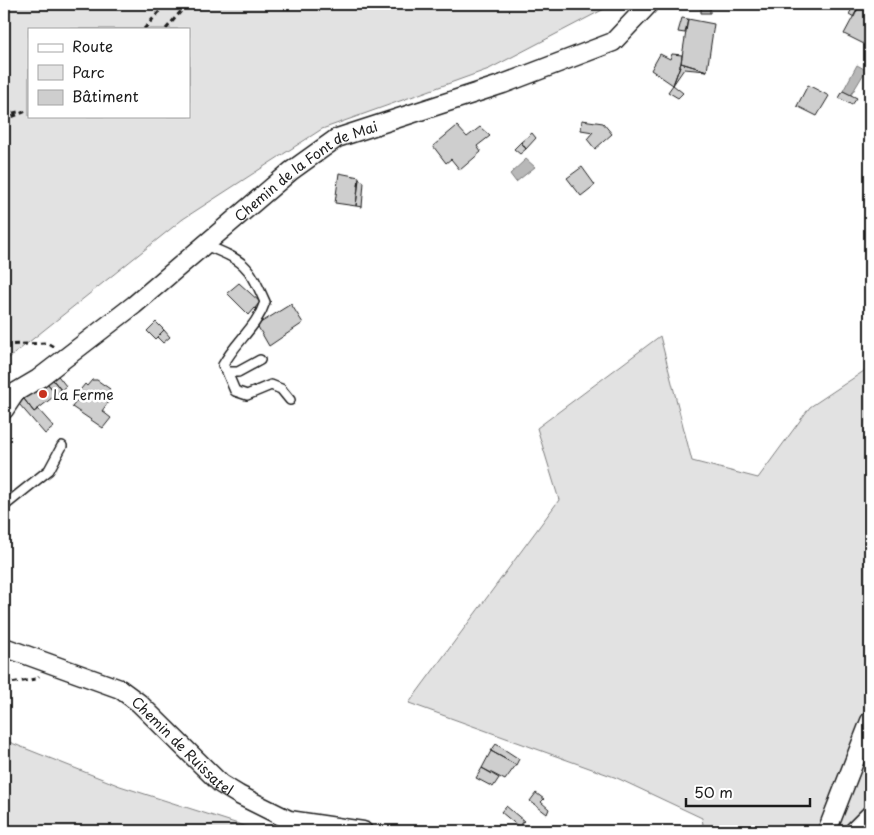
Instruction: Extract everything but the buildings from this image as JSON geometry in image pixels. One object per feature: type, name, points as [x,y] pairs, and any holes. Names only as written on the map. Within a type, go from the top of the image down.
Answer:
[{"type":"street","name":"Chemin de la Font de Mai","points":[[4,410],[16,392],[38,378],[134,304],[291,171],[337,138],[503,84],[613,42],[649,4]]},
{"type":"street","name":"Chemin de Ruissatel","points":[[4,647],[120,688],[138,703],[221,784],[239,795],[289,820],[363,831]]},
{"type":"street","points":[[826,831],[870,721]]},
{"type":"street","points":[[854,831],[870,815]]},
{"type":"lane","points":[[205,245],[239,259],[254,276],[266,302],[260,318],[232,349],[223,365],[235,391],[247,395],[271,385],[281,388],[290,400]]},
{"type":"lane","points":[[227,372],[238,372],[260,360]]},
{"type":"lane","points":[[4,506],[48,470],[62,446]]},
{"type":"path","points":[[145,28],[166,4]]},
{"type":"path","points":[[167,28],[187,4]]},
{"type":"path","points":[[4,115],[28,110]]},
{"type":"path","points":[[4,120],[28,110]]},
{"type":"path","points":[[4,344],[47,343],[67,354]]},
{"type":"path","points":[[4,684],[36,678],[51,665]]},
{"type":"green space","points":[[4,4],[608,4],[606,8],[489,69],[322,129],[183,219],[4,362]]},
{"type":"green space","points":[[660,336],[692,461],[758,478],[810,407],[870,367],[870,831],[704,831],[702,818],[617,778],[409,703],[559,500],[537,428]]},
{"type":"green space","points":[[4,740],[120,786],[260,831],[4,831]]},
{"type":"shaded area","points":[[857,65],[866,70],[851,95],[843,91]]},
{"type":"shaded area","points":[[526,159],[535,167],[516,182],[510,174]]},
{"type":"place","name":"La Ferme","points":[[43,394]]}]
